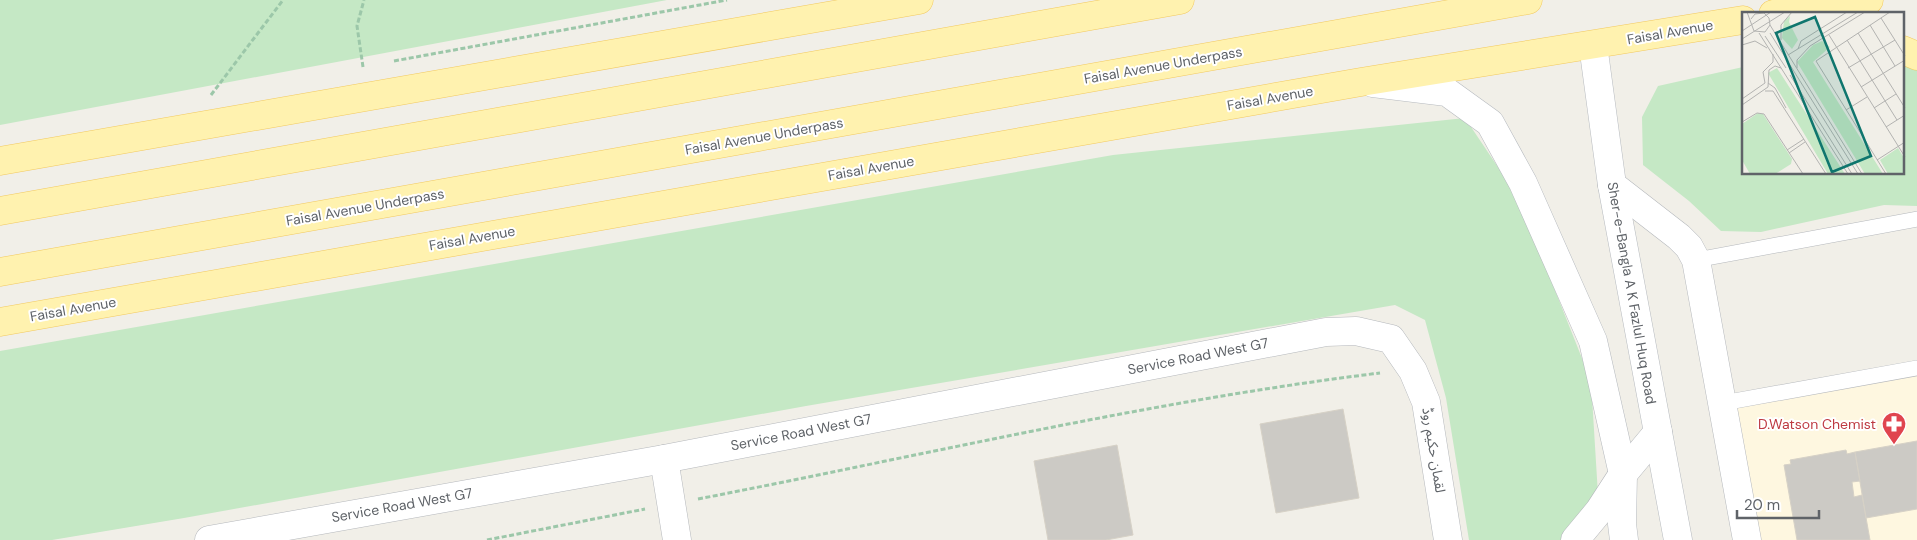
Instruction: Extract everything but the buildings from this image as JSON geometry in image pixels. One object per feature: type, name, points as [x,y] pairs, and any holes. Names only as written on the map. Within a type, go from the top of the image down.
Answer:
[{"type":"main road","points":[[0,161],[919,0]]},
{"type":"main road","points":[[0,211],[1180,0]]},
{"type":"main road","name":"Faisal Avenue Underpass","points":[[0,272],[1528,0]]},
{"type":"main road","points":[[1778,12],[1804,0]]},
{"type":"main road","points":[[1783,12],[1869,0]]},
{"type":"main road","name":"Faisal Avenue","points":[[0,322],[1361,82],[1740,22]]},
{"type":"main road","points":[[1904,50],[1917,56]]},
{"type":"street","name":"Sher-e-Bangla A K Fazlul Huq Road","points":[[1593,46],[1612,185],[1678,540]]},
{"type":"street","points":[[1361,82],[1447,92],[1490,123],[1523,182],[1593,341],[1623,474],[1622,524],[1624,540]]},
{"type":"street","points":[[1612,185],[1679,237],[1689,246],[1696,260],[1747,540]]},
{"type":"street","name":"Service Road West G7","points":[[209,540],[664,459],[1326,332],[1356,331],[1391,339]]},
{"type":"street","name":"لقمان حکیم روڈ","points":[[1391,339],[1413,371],[1426,402],[1448,540]]},
{"type":"street","points":[[1576,540],[1600,511],[1623,474],[1658,432]]},
{"type":"street","points":[[664,459],[677,540]]},
{"type":"lane","points":[[1696,260],[1917,220]]},
{"type":"lane","points":[[1723,403],[1917,368]]},
{"type":"path","points":[[211,95],[283,0]]},
{"type":"path","points":[[363,67],[357,26],[364,0]]},
{"type":"path","points":[[486,540],[1092,419],[1291,384],[1387,372]]},
{"type":"shaded area","points":[[1917,368],[1917,540],[1747,540],[1723,403]]},
{"type":"green space","points":[[0,0],[667,0],[0,125]]},
{"type":"green space","points":[[1904,66],[1917,68],[1917,206],[1884,205],[1761,232],[1721,231],[1689,201],[1643,165],[1642,117],[1658,86],[1742,67],[1742,175],[1904,175]]},
{"type":"green space","points":[[1465,118],[1518,197],[1591,381],[1599,511],[1575,540],[1469,540],[1446,398],[1425,320],[1395,305],[806,406],[184,518],[52,540],[0,540],[0,351],[1113,155]]},
{"type":"place","name":"D.Watson Chemist","points":[[1894,445]]}]
